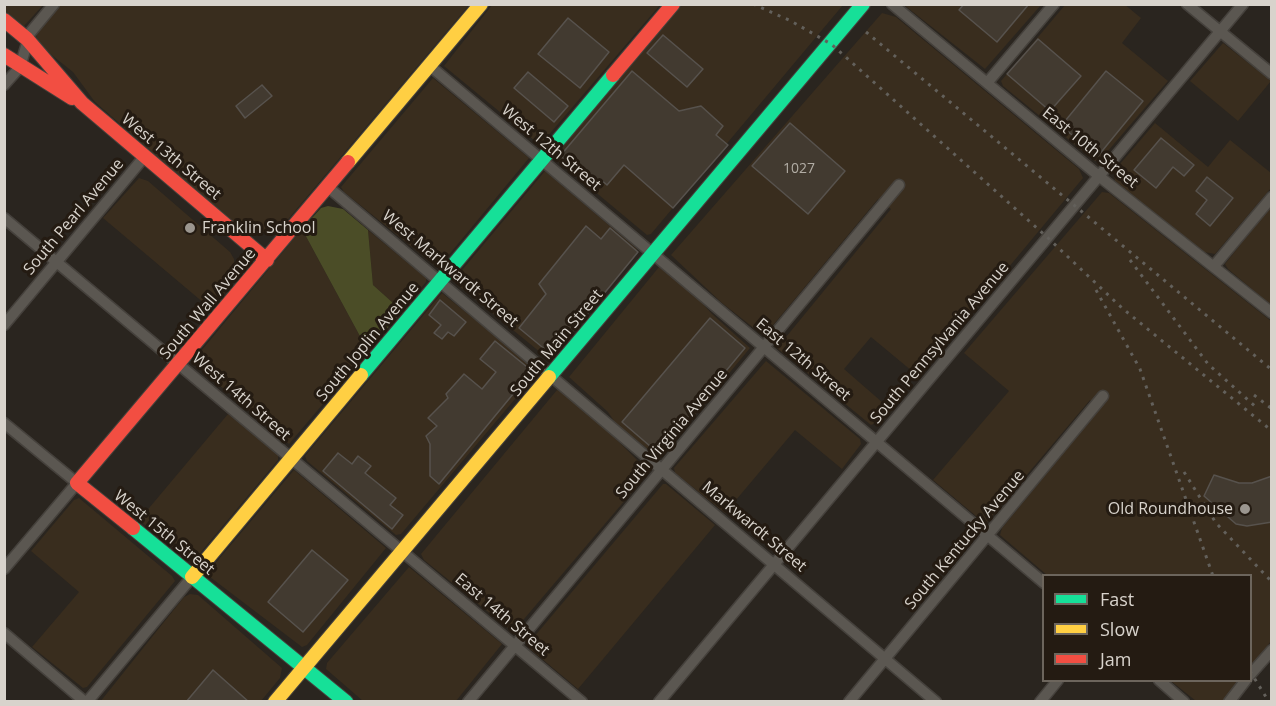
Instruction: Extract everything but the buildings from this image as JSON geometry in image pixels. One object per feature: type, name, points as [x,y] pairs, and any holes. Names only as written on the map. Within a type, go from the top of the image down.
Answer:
[{"type":"street","points":[[4,86],[20,67],[27,39],[54,4]]},
{"type":"street","name":"South Wall Avenue","points":[[4,569],[481,4]]},
{"type":"street","name":"South Joplin Avenue","points":[[86,702],[673,4]]},
{"type":"street","name":"South Main Street","points":[[275,702],[863,4]]},
{"type":"street","name":"East 10th Street","points":[[892,4],[1100,177],[1272,313]]},
{"type":"street","points":[[987,83],[1054,4]]},
{"type":"street","points":[[1187,4],[1272,74]]},
{"type":"street","name":"South Pennsylvania Avenue","points":[[659,702],[1243,4]]},
{"type":"street","name":"West 13th Street","points":[[4,20],[27,39],[82,103],[267,260]]},
{"type":"street","name":"West 13th Street","points":[[4,55],[20,67],[82,103]]},
{"type":"street","name":"West 12th Street","points":[[430,66],[653,254]]},
{"type":"street","name":"South Pearl Avenue","points":[[4,325],[145,156]]},
{"type":"street","name":"South Virginia Avenue","points":[[468,702],[899,185]]},
{"type":"street","name":"West Markwardt Street","points":[[328,187],[552,375]]},
{"type":"street","points":[[1214,266],[1272,197]]},
{"type":"street","name":"West 14th Street","points":[[4,218],[403,552]]},
{"type":"street","name":"East 12th Street","points":[[653,254],[1042,581]]},
{"type":"street","name":"Markwardt Street","points":[[552,375],[936,702]]},
{"type":"street","name":"South Kentucky Avenue","points":[[849,702],[1103,396]]},
{"type":"street","name":"West 15th Street","points":[[4,423],[346,702]]},
{"type":"street","name":"East 14th Street","points":[[403,552],[582,702]]},
{"type":"street","points":[[4,633],[86,702]]},
{"type":"street","points":[[1252,674],[1272,650]]},
{"type":"street","points":[[1040,702],[1057,682]]},
{"type":"street","points":[[1160,682],[1184,702]]},
{"type":"street","points":[[1229,702],[1245,682]]},
{"type":"shaded area","points":[[1124,4],[1141,18],[1122,43],[1168,81],[1101,159],[1095,161],[1003,86],[1001,81],[1065,5]]},
{"type":"shaded area","points":[[4,5],[43,5],[24,26],[5,15]]},
{"type":"shaded area","points":[[60,5],[469,5],[284,224],[272,231],[258,233],[245,231],[233,223],[95,102],[73,72],[39,45],[36,39],[37,32]]},
{"type":"shaded area","points":[[492,5],[660,5],[540,145],[444,66]]},
{"type":"shaded area","points":[[682,5],[843,5],[651,234],[647,235],[557,160],[556,155]]},
{"type":"shaded area","points":[[904,5],[1041,5],[985,69]]},
{"type":"shaded area","points":[[882,13],[896,17],[1079,169],[1083,178],[918,376],[871,337],[844,369],[890,409],[879,422],[871,425],[777,348],[891,209],[878,199],[764,336],[722,303],[671,255]]},
{"type":"shaded area","points":[[1223,43],[1271,81],[1238,121],[1190,81]]},
{"type":"shaded area","points":[[433,78],[529,158],[438,268],[344,192],[341,187]]},
{"type":"shaded area","points":[[1155,123],[1208,167],[1230,140],[1271,173],[1271,188],[1215,254],[1204,252],[1115,181],[1114,171]]},
{"type":"shaded area","points":[[545,171],[637,249],[546,357],[453,281]]},
{"type":"shaded area","points":[[139,178],[148,181],[230,252],[234,259],[234,275],[229,288],[211,309],[103,218]]},
{"type":"shaded area","points":[[1102,192],[1109,193],[1271,321],[1271,641],[1252,666],[1252,574],[1046,574],[1000,535],[1002,528],[1099,410],[1090,400],[987,522],[982,521],[933,480],[1009,391],[964,353]]},
{"type":"shaded area","points":[[1271,206],[1271,305],[1225,264]]},
{"type":"shaded area","points":[[302,229],[368,351],[289,444],[192,362]]},
{"type":"shaded area","points":[[368,230],[426,278],[426,282],[402,311],[373,285]]},
{"type":"shaded area","points":[[659,267],[694,294],[712,314],[750,348],[659,458],[616,424],[608,412],[569,377]]},
{"type":"shaded area","points":[[442,293],[536,369],[537,373],[401,534],[396,535],[307,461],[305,456]]},
{"type":"shaded area","points":[[766,361],[860,439],[861,444],[842,469],[795,430],[725,513],[675,473],[674,468]]},
{"type":"shaded area","points":[[557,390],[599,422],[649,472],[513,632],[424,560],[421,554]]},
{"type":"shaded area","points":[[228,414],[278,455],[278,460],[196,558],[189,560],[139,520]]},
{"type":"shaded area","points":[[294,470],[386,548],[307,645],[302,647],[210,577],[208,572]]},
{"type":"shaded area","points":[[663,484],[666,484],[715,525],[578,689],[529,648],[528,644]]},
{"type":"shaded area","points":[[79,498],[172,576],[175,581],[87,687],[83,688],[32,647],[79,592],[31,551],[74,500]]},
{"type":"shaded area","points":[[409,567],[502,644],[456,701],[363,701],[326,669],[327,663]]},
{"type":"shaded area","points":[[190,594],[198,595],[282,668],[280,678],[261,701],[100,702],[184,597]]},
{"type":"shaded area","points":[[1172,682],[1238,682],[1222,702],[1196,701]]},
{"type":"green space","points":[[328,206],[343,209],[368,230],[373,285],[402,311],[368,351],[302,229],[321,208]]},
{"type":"railway","points":[[753,4],[791,21],[831,44],[1048,238],[1122,308],[1272,431]]},
{"type":"railway","points":[[866,32],[1272,370]]},
{"type":"railway","points":[[1130,260],[1208,364],[1258,409]]},
{"type":"railway","points":[[1096,290],[1140,369],[1212,574]]},
{"type":"railway","points":[[1254,395],[1272,409]]},
{"type":"railway","points":[[1184,472],[1216,523],[1272,582]]},
{"type":"railway","points":[[1252,674],[1269,702]]},
{"type":"traffic: fast","points":[[549,377],[863,4]]},
{"type":"traffic: fast","points":[[361,375],[613,75]]},
{"type":"traffic: fast","points":[[133,528],[346,702]]},
{"type":"traffic: slow","points":[[348,162],[481,4]]},
{"type":"traffic: slow","points":[[192,577],[361,375]]},
{"type":"traffic: slow","points":[[275,702],[549,377]]},
{"type":"traffic: jam","points":[[613,75],[673,4]]},
{"type":"traffic: jam","points":[[4,20],[27,39],[82,103],[267,260]]},
{"type":"traffic: jam","points":[[4,55],[72,98]]},
{"type":"traffic: jam","points":[[133,528],[77,483],[348,162]]},
{"type":"place","name":"Franklin School","points":[[190,228]]},
{"type":"place","name":"Old Roundhouse","points":[[1245,509]]}]
